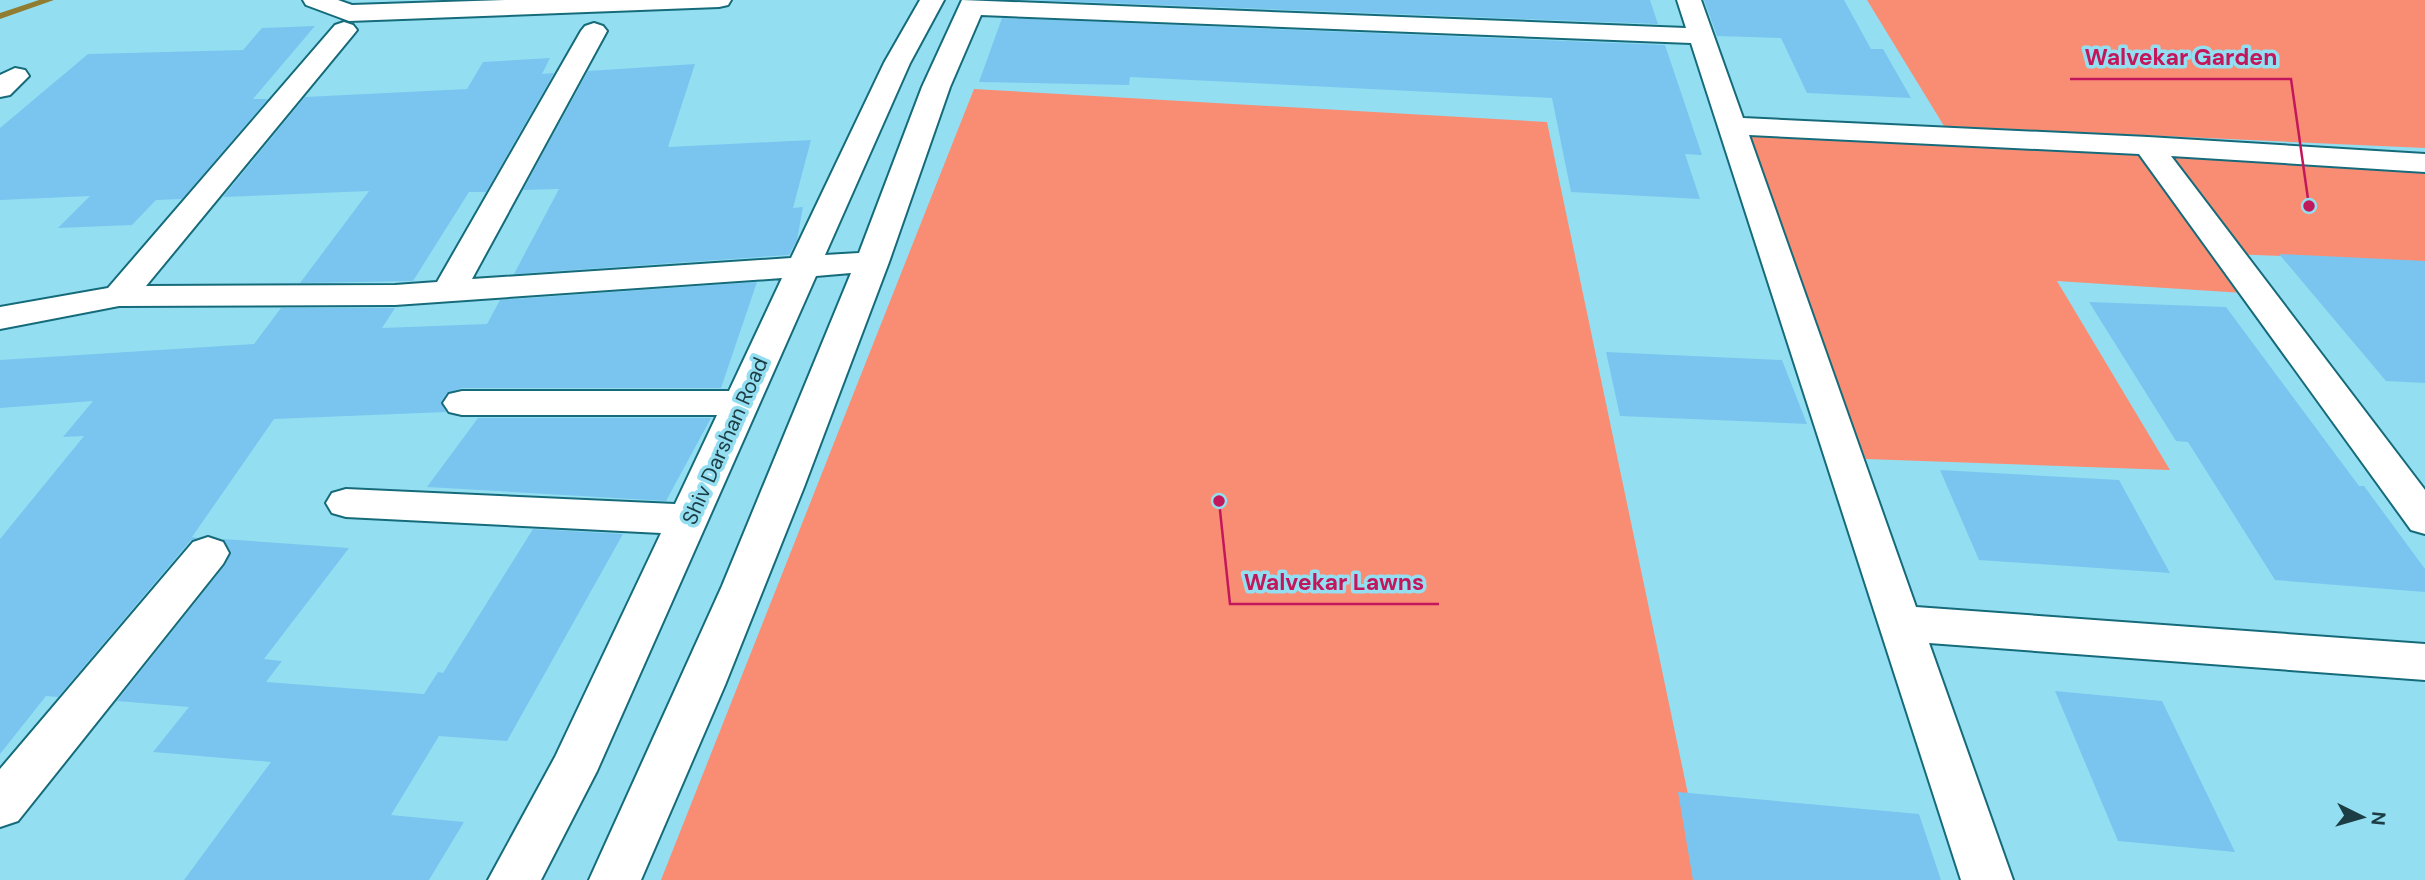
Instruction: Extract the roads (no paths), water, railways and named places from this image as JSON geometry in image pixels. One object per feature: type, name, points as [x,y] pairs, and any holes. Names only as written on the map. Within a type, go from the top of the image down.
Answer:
[{"type":"street","points":[[315,0],[349,13],[719,0]]},
{"type":"street","name":"Shiv Darshan Road","points":[[514,880],[573,771],[897,63],[932,0]]},
{"type":"street","points":[[1689,0],[1987,880]]},
{"type":"street","points":[[615,880],[691,714],[873,262],[946,60],[973,3],[1702,36]]},
{"type":"street","points":[[119,296],[344,30]]},
{"type":"street","points":[[449,291],[594,32]]},
{"type":"street","points":[[1732,126],[2148,146],[2425,163]]},
{"type":"street","points":[[2148,146],[2425,519]]},
{"type":"street","points":[[0,318],[119,296],[395,295],[873,262]]},
{"type":"street","points":[[462,403],[742,403]]},
{"type":"street","points":[[346,503],[689,519]]},
{"type":"street","points":[[0,805],[208,553]]},
{"type":"street","points":[[1900,623],[2425,662]]},
{"type":"waterway","points":[[0,16],[49,0]]},
{"type":"place","name":"Walvekar Garden","points":[[2309,206]]},
{"type":"place","name":"Walvekar Lawns","points":[[1219,501]]}]
